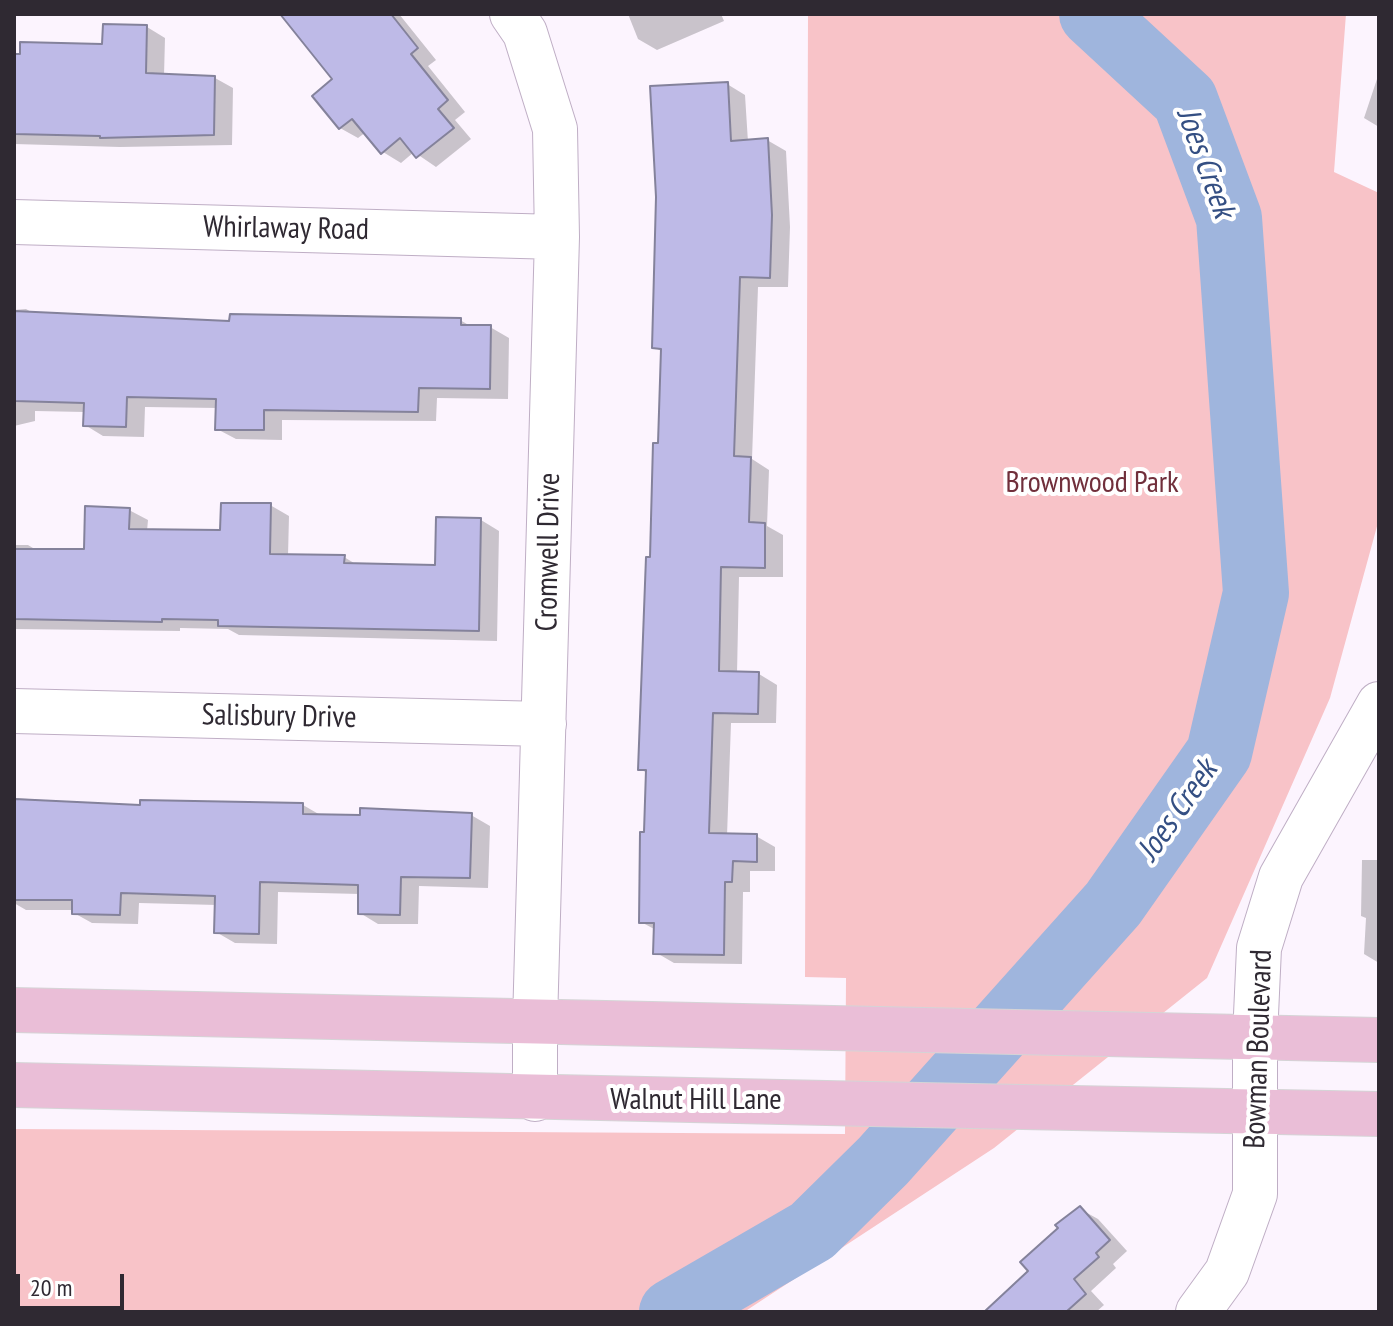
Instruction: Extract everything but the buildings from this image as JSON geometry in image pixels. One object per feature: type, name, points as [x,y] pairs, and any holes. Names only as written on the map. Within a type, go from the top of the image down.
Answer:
[{"type":"main road","points":[[14,1010],[1379,1040]]},
{"type":"main road","name":"Walnut Hill Lane","points":[[14,1085],[535,1099],[813,1101],[1379,1114]]},
{"type":"street","name":"Cromwell Drive","points":[[512,14],[525,33],[555,129],[557,237],[535,1099]]},
{"type":"street","name":"Whirlaway Road","points":[[14,222],[557,237]]},
{"type":"street","name":"Bowman Boulevard","points":[[1198,1312],[1227,1272],[1255,1194],[1255,1037],[1259,948],[1281,877],[1379,704]]},
{"type":"street","name":"Salisbury Drive","points":[[14,711],[544,724]]},
{"type":"green space","name":"Brownwood Park","points":[[808,14],[1346,14],[1334,172],[1379,193],[1379,519],[1330,698],[1207,978],[994,1148],[744,1312],[14,1312],[14,1129],[845,1134],[846,978],[805,977]]},
{"type":"waterway","name":"Joes Creek","points":[[672,1312],[812,1231],[883,1161],[1113,904],[1219,753],[1256,593],[1229,218],[1185,100],[1092,14]]}]
